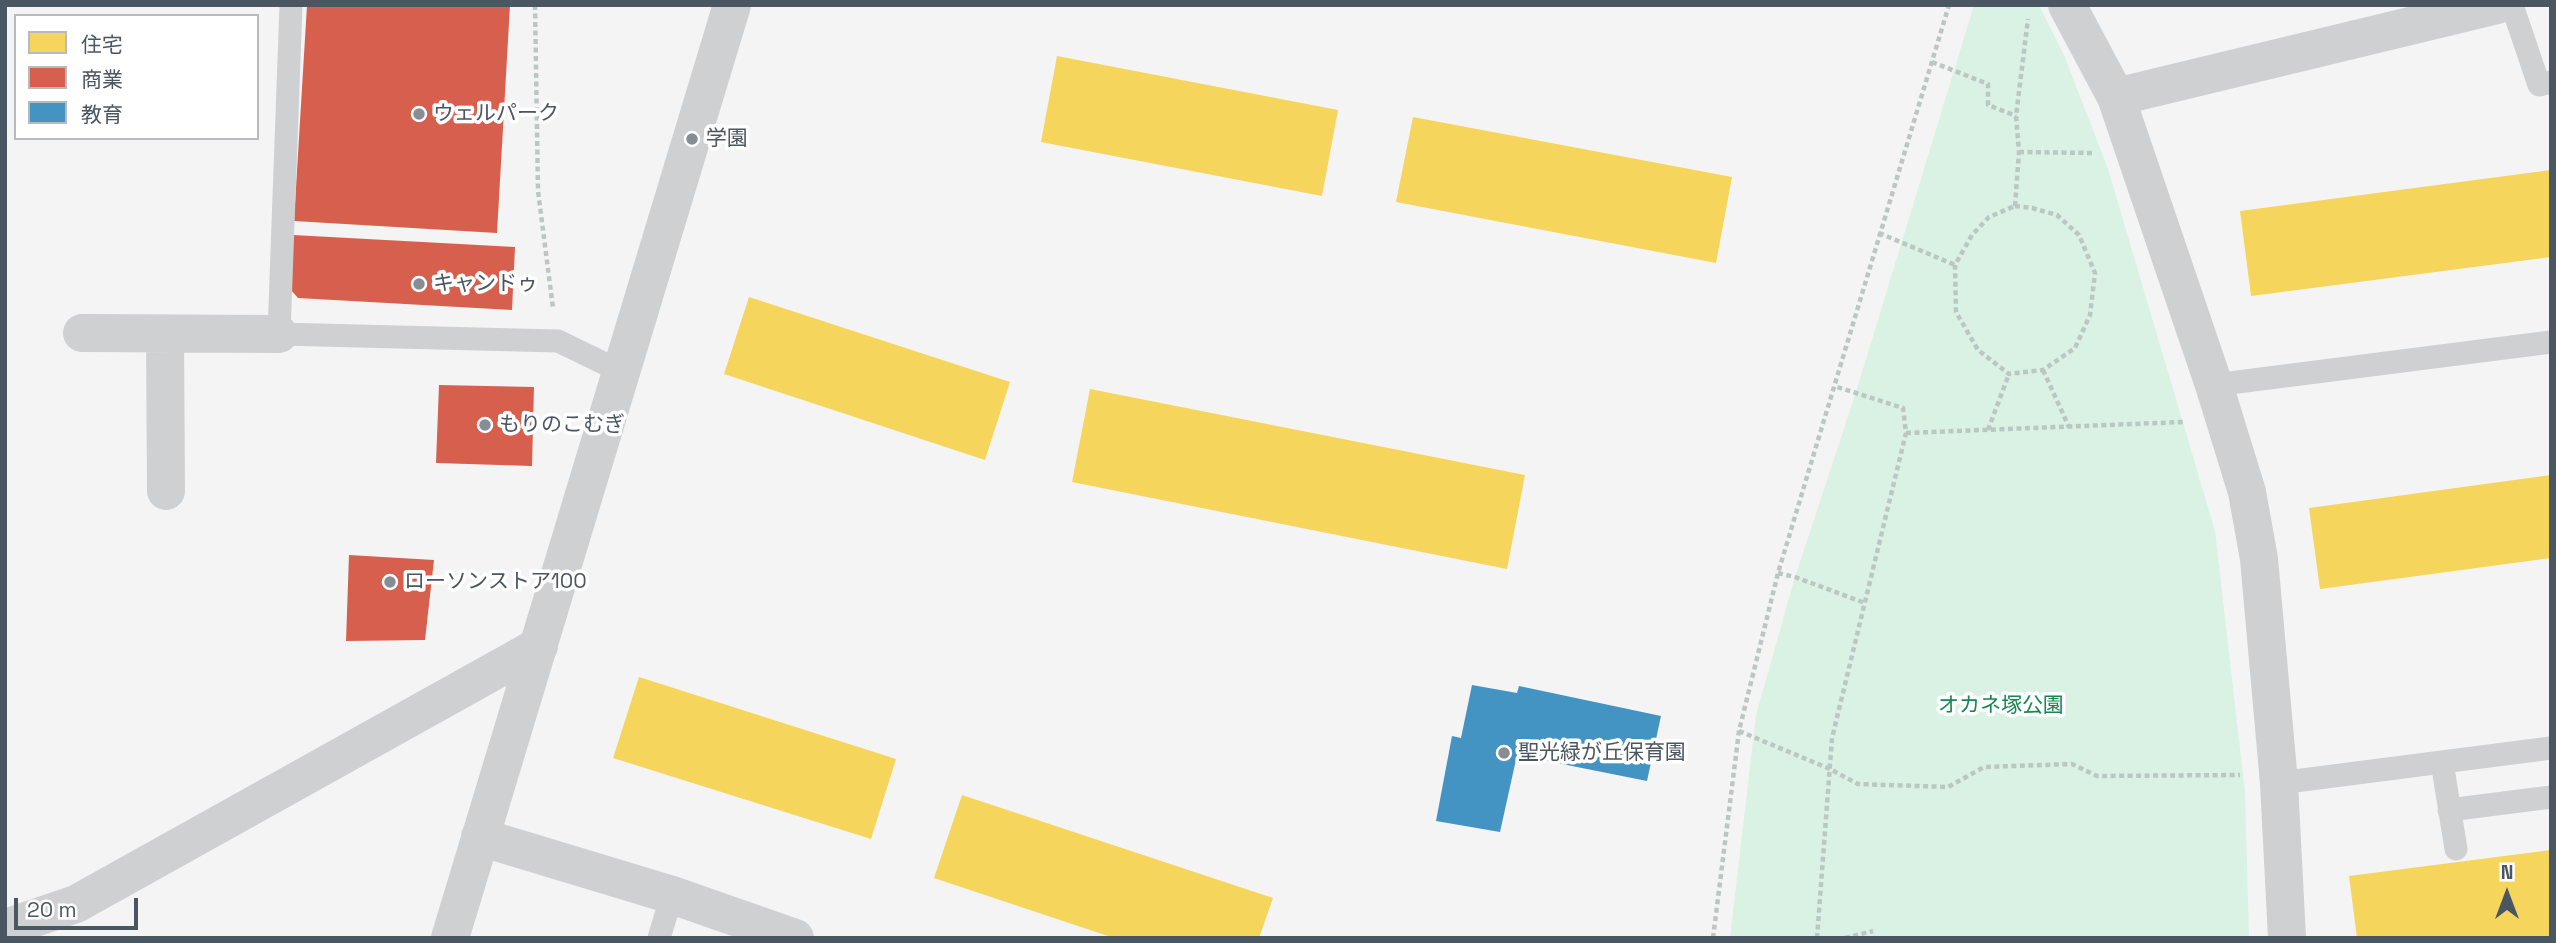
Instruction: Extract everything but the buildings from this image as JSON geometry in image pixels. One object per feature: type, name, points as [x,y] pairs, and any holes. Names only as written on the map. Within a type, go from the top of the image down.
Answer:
[{"type":"street","points":[[450,938],[732,5]]},
{"type":"street","points":[[2067,5],[2116,97],[2214,385],[2247,492],[2256,546],[2279,783],[2287,938]]},
{"type":"street","points":[[2116,97],[2497,5]]},
{"type":"street","points":[[82,332],[279,334]]},
{"type":"street","points":[[165,334],[166,491]]},
{"type":"street","points":[[5,928],[76,904],[539,646]]},
{"type":"street","points":[[480,837],[672,895],[795,938]]},
{"type":"lane","points":[[291,5],[279,334],[558,341],[622,372]]},
{"type":"lane","points":[[2512,5],[2539,85],[2551,82]]},
{"type":"lane","points":[[2214,385],[2551,342]]},
{"type":"lane","points":[[2279,783],[2551,748]]},
{"type":"lane","points":[[2442,762],[2456,849]]},
{"type":"lane","points":[[2449,810],[2551,797]]},
{"type":"lane","points":[[659,938],[672,895]]},
{"type":"path","points":[[535,5],[538,191],[558,341]]},
{"type":"path","points":[[1713,938],[1739,731],[1778,573],[1949,5]]},
{"type":"path","points":[[2015,206],[2019,152],[2016,116],[2030,5]]},
{"type":"path","points":[[1932,62],[1988,84],[1988,105],[2016,116]]},
{"type":"path","points":[[2019,152],[2102,153]]},
{"type":"path","points":[[2015,206],[2057,215],[2079,235],[2095,273],[2090,315],[2075,348],[2043,370],[2009,374],[1978,350],[1956,312],[1955,265],[1972,235],[1989,217],[2015,206]]},
{"type":"path","points":[[1879,233],[1955,265]]},
{"type":"path","points":[[2043,370],[2070,427]]},
{"type":"path","points":[[1988,430],[2009,374]]},
{"type":"path","points":[[1817,938],[1832,738],[1906,433],[1903,408],[1834,386]]},
{"type":"path","points":[[1906,433],[2183,422]]},
{"type":"path","points":[[1778,573],[1865,603]]},
{"type":"path","points":[[1739,731],[1830,769],[1858,784],[1948,787],[1984,767],[2022,765],[2072,764],[2097,776],[2243,775]]},
{"type":"path","points":[[1845,938],[1873,931]]},
{"type":"green space","name":"オカネ塚公園","points":[[1974,5],[2039,5],[2064,55],[2108,169],[2215,531],[2245,792],[2249,938],[1730,938],[1756,715],[1795,577],[1856,392]]},
{"type":"place","name":"ウェルパーク","points":[[419,114]]},
{"type":"place","name":"学園","points":[[692,139]]},
{"type":"place","name":"キャンドゥ","points":[[419,284]]},
{"type":"place","name":"もりのこむぎ","points":[[485,425]]},
{"type":"place","name":"ローソンストア100","points":[[390,582]]},
{"type":"place","name":"聖光緑が丘保育園","points":[[1504,753]]}]
